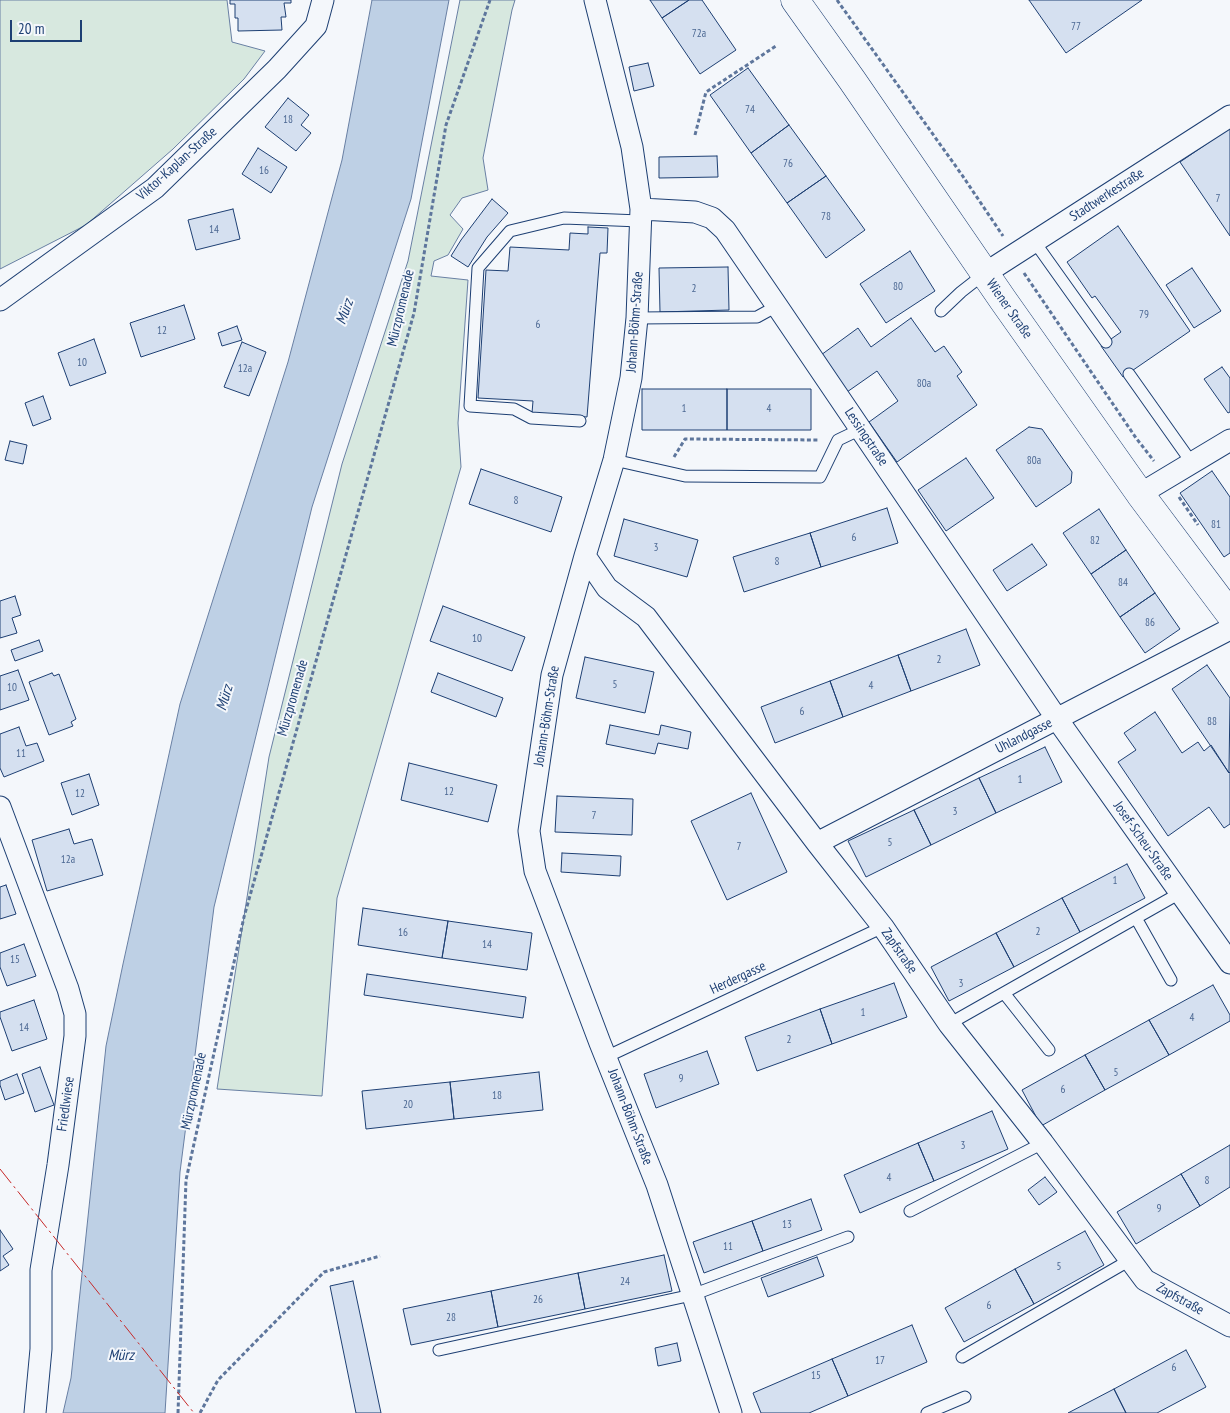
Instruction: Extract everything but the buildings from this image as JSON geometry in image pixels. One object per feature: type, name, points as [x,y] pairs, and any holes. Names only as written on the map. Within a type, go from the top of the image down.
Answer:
[{"type":"main road","name":"Wiener Straße","points":[[795,0],[984,274],[1140,494],[1230,614]]},
{"type":"street","name":"Viktor-Kaplan-Straße","points":[[0,300],[155,188],[277,69],[316,26],[323,0]]},
{"type":"street","name":"Johann-Böhm-Straße","points":[[595,0],[632,147],[641,215],[637,318],[631,378],[614,460],[584,556],[552,674],[529,831],[535,871],[657,1185],[731,1413]]},
{"type":"street","name":"Stadtwerkestraße","points":[[984,274],[1230,116]]},
{"type":"street","name":"Lessingstraße","points":[[641,215],[696,212],[712,218],[725,230],[1057,719]]},
{"type":"street","points":[[1140,494],[1230,440]]},
{"type":"street","name":"Zapfstraße","points":[[584,556],[607,588],[646,617],[883,927],[949,1024],[1043,1143],[1145,1280],[1230,1326]]},
{"type":"street","name":"Uhlandgasse","points":[[817,843],[1230,629]]},
{"type":"street","name":"Josef-Scheu-Straße","points":[[1057,719],[1230,963]]},
{"type":"street","name":"Friedlwiese","points":[[0,807],[68,989],[75,1014],[75,1036],[41,1270],[41,1349],[35,1413]]},
{"type":"lane","points":[[580,421],[530,418],[514,409],[470,406],[478,268],[510,231],[564,218],[641,215]]},
{"type":"lane","points":[[1034,241],[1106,342]]},
{"type":"lane","points":[[940,311],[984,274]]},
{"type":"lane","points":[[637,318],[757,318],[777,306]]},
{"type":"lane","points":[[1129,374],[1192,463]]},
{"type":"lane","points":[[614,460],[685,476],[820,477],[838,440],[861,429]]},
{"type":"lane","points":[[949,1024],[1180,893]]},
{"type":"lane","points":[[1136,918],[1171,980]]},
{"type":"lane","name":"Herdergasse","points":[[606,1057],[883,927]]},
{"type":"lane","points":[[1004,993],[1049,1050]]},
{"type":"lane","points":[[910,1211],[1043,1143]]},
{"type":"lane","points":[[439,1350],[692,1295],[848,1237]]},
{"type":"lane","points":[[962,1357],[1130,1260]]},
{"type":"lane","points":[[927,1413],[964,1397]]},
{"type":"path","name":"Mürzpromenade","points":[[178,1413],[186,1180],[244,917],[414,313],[446,125],[490,0]]},
{"type":"path","points":[[837,0],[962,175],[1005,239]]},
{"type":"path","points":[[694,136],[706,92],[776,46]]},
{"type":"path","points":[[1024,273],[1136,438],[1167,478]]},
{"type":"path","points":[[664,472],[685,440],[838,440]]},
{"type":"path","points":[[200,1413],[218,1380],[324,1272],[380,1256]]},
{"type":"shaded area","points":[[0,0],[227,0],[232,42],[265,51],[244,79],[173,149],[86,225],[0,269]]},
{"type":"shaded area","points":[[460,0],[515,0],[483,158],[488,190],[462,198],[450,215],[463,229],[448,255],[434,261],[431,276],[468,280],[458,423],[461,467],[337,898],[322,1096],[217,1089],[269,757],[342,464],[408,261]]},
{"type":"water","name":"Mürz","points":[[372,0],[449,0],[411,199],[312,507],[214,907],[180,1172],[165,1413],[63,1413],[71,1378],[106,1046],[123,964],[180,704],[288,362],[342,160]]},
{"type":"power","points":[[0,1169],[194,1413]]}]
